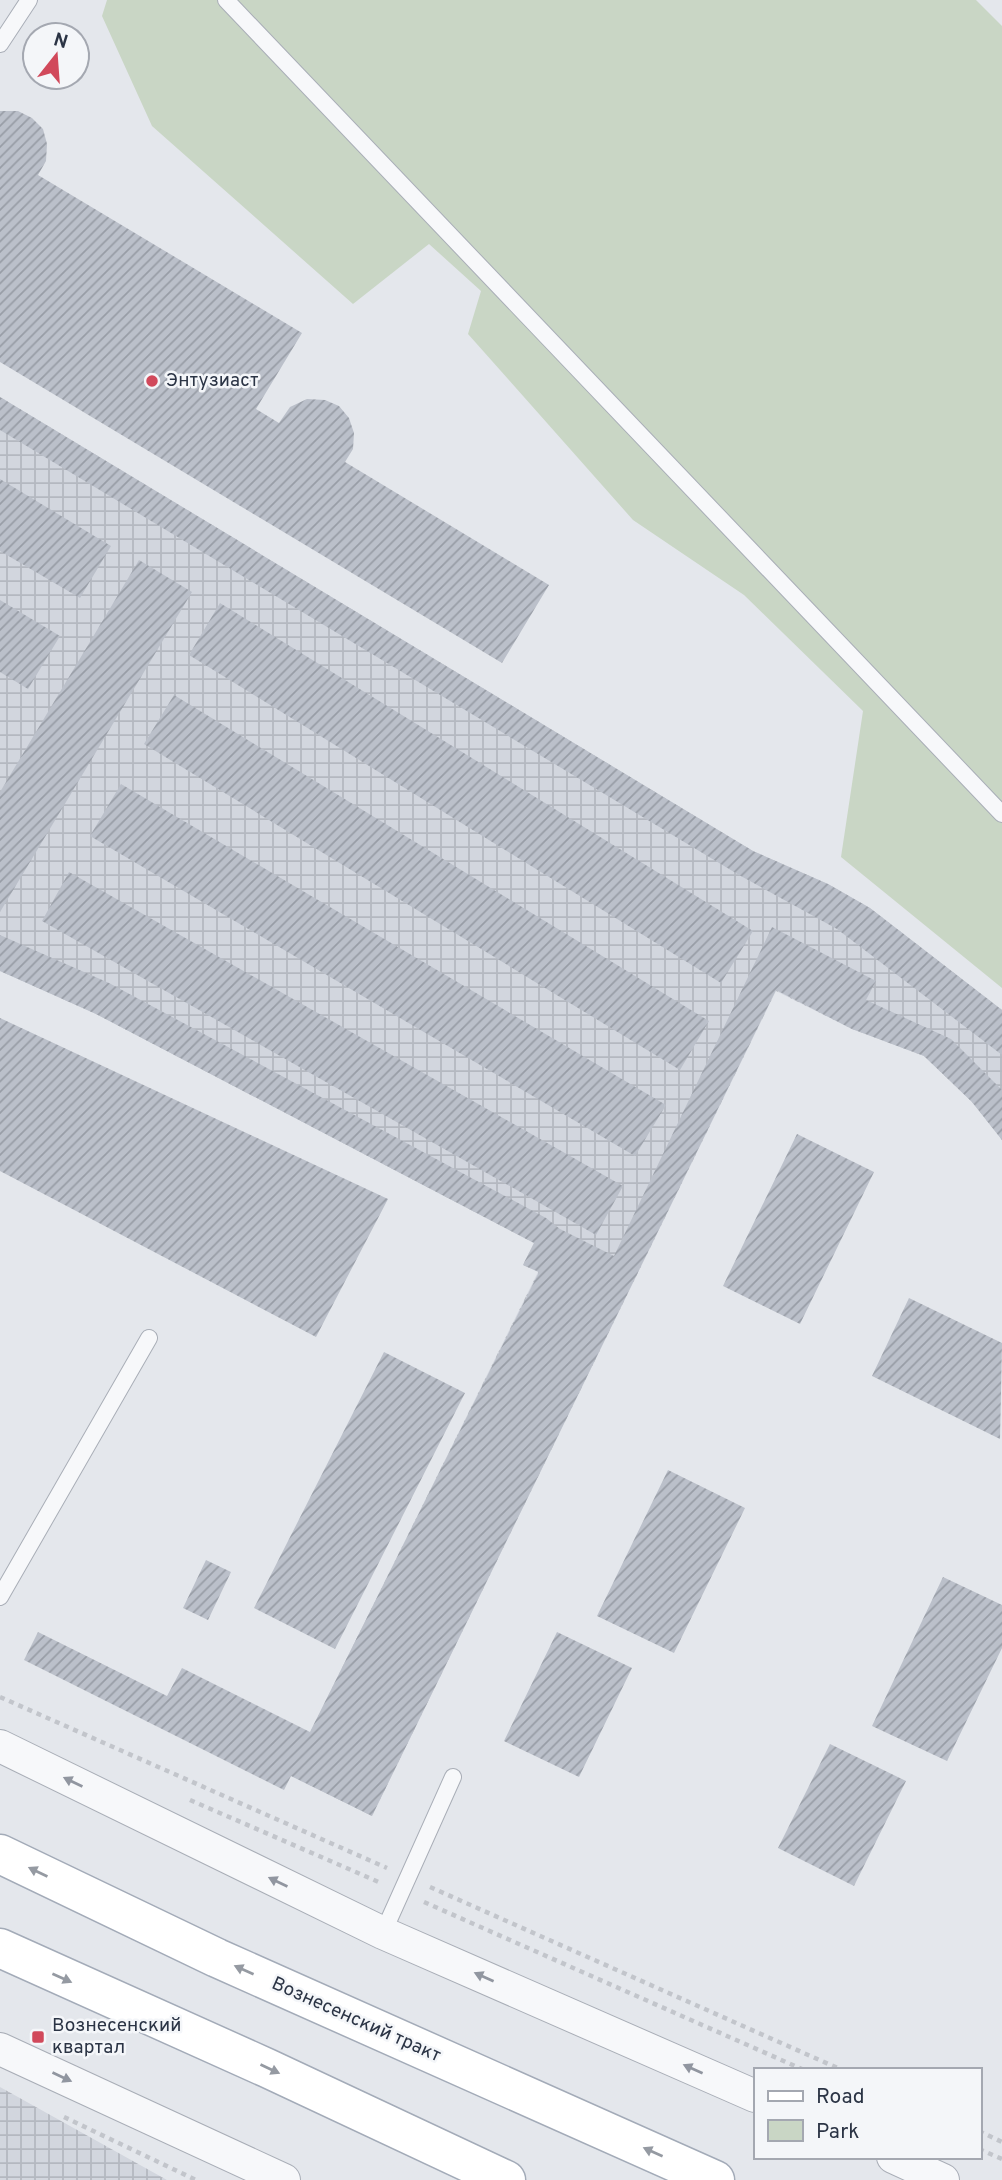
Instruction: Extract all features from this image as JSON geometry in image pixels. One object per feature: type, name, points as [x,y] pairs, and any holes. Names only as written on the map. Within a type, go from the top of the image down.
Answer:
[{"type":"main road","name":"Вознесенский тракт","points":[[0,1854],[217,1958],[715,2180]]},
{"type":"main road","points":[[0,1948],[267,2068],[506,2180]]},
{"type":"street","points":[[0,1746],[383,1933],[754,2096]]},
{"type":"street","points":[[0,2049],[284,2180]]},
{"type":"street","points":[[897,2159],[943,2180]]},
{"type":"lane","points":[[0,44],[29,0]]},
{"type":"lane","points":[[226,0],[1002,814]]},
{"type":"lane","points":[[0,1597],[149,1338]]},
{"type":"lane","points":[[383,1933],[453,1777]]},
{"type":"path","points":[[57,2114],[196,2180]]},
{"type":"path","points":[[981,2133],[1002,2142]]},
{"type":"path","points":[[981,2150],[1002,2159]]},
{"type":"shaded area","points":[[0,397],[753,851],[828,884],[870,908],[1002,1010],[1002,1140],[972,1102],[924,1056],[852,1029],[776,991],[372,1816],[289,1775],[538,1272],[523,1265],[534,1243],[96,1014],[0,971]]},
{"type":"shaded area","points":[[0,2087],[167,2180],[0,2180]]},
{"type":"green space","points":[[107,0],[976,0],[1002,26],[1002,988],[841,857],[863,711],[744,595],[633,520],[468,334],[481,291],[429,244],[353,304],[152,126],[102,16]]},
{"type":"building","name":"Энтузиаст","points":[[0,111],[18,111],[32,118],[43,129],[47,144],[46,161],[38,175],[302,333],[256,409],[279,423],[290,407],[307,399],[325,400],[339,406],[349,418],[354,433],[353,449],[345,462],[549,585],[502,663],[0,362]]},
{"type":"building","points":[[0,397],[753,851],[828,884],[870,908],[1002,1010],[1002,1055],[837,929],[739,875],[0,430]]},
{"type":"building","points":[[0,479],[111,546],[80,598],[0,551]]},
{"type":"building","points":[[139,560],[192,592],[0,912],[0,792]]},
{"type":"building","points":[[0,600],[60,636],[28,689],[0,672]]},
{"type":"building","points":[[220,603],[753,931],[721,983],[189,655]]},
{"type":"building","points":[[174,695],[709,1021],[680,1070],[144,744]]},
{"type":"building","points":[[121,784],[666,1105],[635,1156],[90,836]]},
{"type":"building","points":[[69,872],[623,1186],[596,1235],[42,921]]},
{"type":"building","points":[[772,927],[876,981],[866,1000],[951,1039],[1002,1090],[1002,1140],[972,1102],[924,1056],[852,1029],[776,990],[372,1816],[291,1776],[284,1790],[24,1660],[38,1632],[167,1696],[182,1668],[310,1732],[539,1272],[523,1265],[534,1243],[96,1014],[0,971],[0,935],[109,983],[614,1256]]},
{"type":"building","points":[[0,1018],[388,1199],[316,1337],[0,1171]]},
{"type":"building","points":[[797,1134],[874,1172],[800,1324],[723,1286]]},
{"type":"building","points":[[909,1298],[1002,1343],[1000,1439],[872,1376]]},
{"type":"building","points":[[384,1352],[465,1393],[335,1649],[254,1608]]},
{"type":"building","points":[[668,1470],[745,1508],[674,1653],[597,1616]]},
{"type":"building","points":[[206,1560],[231,1572],[208,1620],[183,1608]]},
{"type":"building","points":[[943,1577],[1002,1605],[1002,1648],[947,1761],[872,1726]]},
{"type":"building","points":[[557,1632],[632,1668],[579,1777],[504,1741]]},
{"type":"building","points":[[830,1744],[906,1781],[854,1886],[778,1848]]},
{"type":"place","name":"Энтузиаст","points":[[152,381]]},
{"type":"place","name":"Вознесенский квартал","points":[[38,2037]]}]
